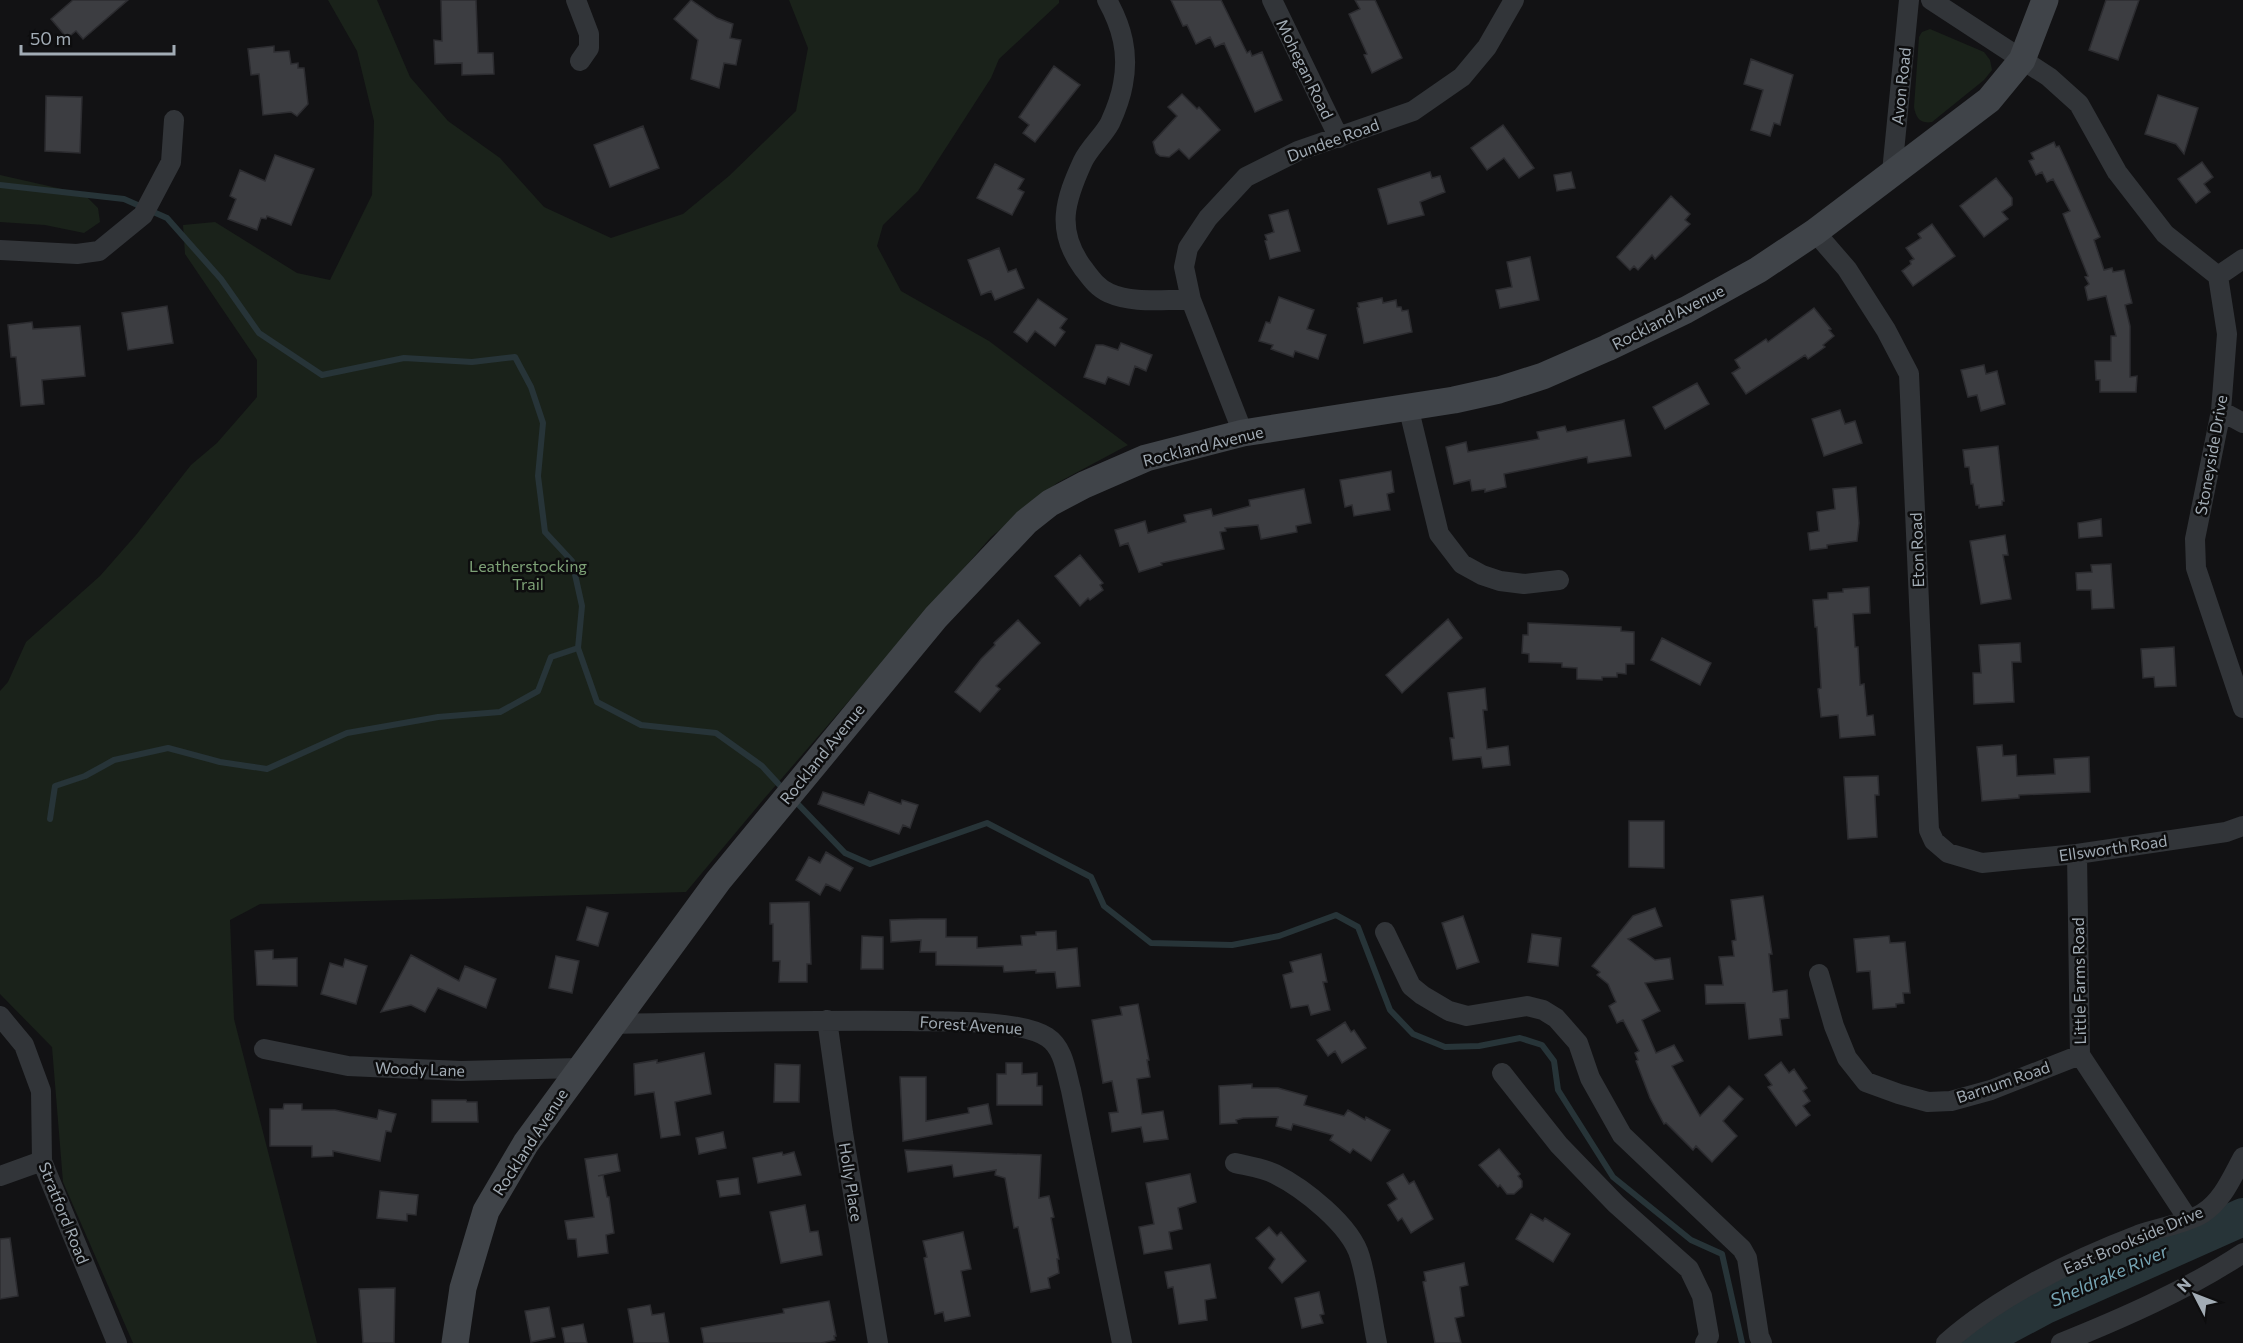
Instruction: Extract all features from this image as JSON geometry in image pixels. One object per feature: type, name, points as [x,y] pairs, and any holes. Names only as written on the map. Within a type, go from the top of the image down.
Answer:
[{"type":"street","points":[[576,0],[589,34],[589,48],[580,61]]},
{"type":"street","points":[[1107,0],[1117,18],[1125,45],[1123,84],[1109,123],[1084,159],[1064,211],[1066,238],[1076,259],[1093,282],[1108,293],[1130,299],[1191,300]]},
{"type":"street","name":"Mohegan Road","points":[[1272,0],[1339,138]]},
{"type":"street","name":"Dundee Road","points":[[1243,433],[1191,300],[1184,267],[1188,248],[1215,210],[1246,177],[1298,151],[1413,111],[1462,77],[1487,47],[1515,0]]},
{"type":"street","name":"Avon Road","points":[[1892,172],[1910,0]]},
{"type":"street","points":[[1931,0],[2049,77],[2079,104],[2117,172],[2165,234],[2218,276],[2243,259]]},
{"type":"street","name":"Rockland Avenue","points":[[455,1343],[463,1288],[486,1211],[526,1143],[718,881],[936,617],[1026,522],[1050,503],[1084,485],[1146,458],[1243,433],[1454,400],[1499,390],[1543,376],[1597,353],[1686,310],[1758,270],[1815,232],[1989,99],[2022,60],[2046,0]]},
{"type":"street","points":[[0,250],[77,254],[99,251],[142,215],[153,196],[171,162],[174,120]]},
{"type":"street","name":"Eton Road","points":[[1815,232],[1847,269],[1886,330],[1909,374],[1929,830],[1934,841],[1948,853],[1982,863]]},
{"type":"street","name":"Stoneyside Drive","points":[[2218,276],[2227,334],[2221,411],[2195,539],[2196,568],[2243,708]]},
{"type":"street","points":[[1408,406],[1440,534],[1462,564],[1500,582],[1524,584],[1559,580]]},
{"type":"street","points":[[2221,411],[2243,423]]},
{"type":"street","name":"Ellsworth Road","points":[[1982,863],[2077,854],[2226,832],[2243,826]]},
{"type":"street","name":"Little Farms Road","points":[[2077,854],[2080,1055],[2188,1219]]},
{"type":"street","points":[[1385,932],[1411,986],[1449,1011],[1467,1016],[1527,1006],[1543,1010],[1556,1018],[1578,1043],[1590,1078],[1622,1135],[1742,1249],[1747,1258],[1762,1343]]},
{"type":"street","name":"Barnum Road","points":[[1819,974],[1834,1026],[1847,1058],[1866,1082],[1899,1095],[1928,1102],[1951,1101],[1991,1090],[2080,1055]]},
{"type":"street","name":"Stratford Road","points":[[0,1016],[24,1045],[41,1091],[42,1161],[117,1343]]},
{"type":"street","name":"Forest Avenue","points":[[612,1024],[827,1020],[967,1022],[1031,1029],[1049,1038],[1060,1050],[1122,1343]]},
{"type":"street","name":"Holly Place","points":[[827,1020],[843,1133],[878,1343]]},
{"type":"street","name":"Woody Lane","points":[[264,1049],[348,1066],[461,1071],[579,1068]]},
{"type":"street","points":[[1502,1074],[1559,1145],[1616,1204],[1689,1269],[1702,1296],[1709,1336],[1705,1343]]},
{"type":"street","name":"East Brookside Drive","points":[[1946,1343],[1962,1329],[2014,1295],[2072,1264],[2138,1235],[2203,1214],[2222,1196],[2243,1157]]},
{"type":"street","points":[[0,1176],[42,1161]]},
{"type":"street","points":[[1235,1163],[1273,1173],[1300,1189],[1335,1220],[1349,1236],[1360,1255],[1377,1343]]},
{"type":"street","points":[[2061,1343],[2100,1327],[2216,1271],[2243,1253]]},
{"type":"green space","name":"Leatherstocking Trail","points":[[328,0],[377,0],[410,77],[448,121],[500,158],[544,207],[611,238],[683,214],[729,176],[796,111],[808,48],[789,0],[1059,0],[1059,3],[999,59],[991,78],[918,191],[883,225],[877,246],[901,291],[989,341],[1128,445],[1057,483],[991,537],[686,892],[260,904],[230,920],[234,1019],[317,1343],[133,1343],[63,1182],[52,1047],[0,994],[0,691],[8,682],[26,642],[100,576],[136,535],[191,465],[217,443],[257,397],[257,360],[185,254],[183,225],[215,222],[297,273],[330,280],[372,195],[374,121],[357,51]]},
{"type":"green space","points":[[1930,29],[1984,52],[1990,60],[1992,70],[1984,80],[1932,122],[1924,122],[1919,119],[1914,107],[1919,37],[1922,32]]},
{"type":"green space","points":[[0,175],[84,194],[98,208],[100,222],[84,233],[45,225],[0,222]]},
{"type":"building","points":[[73,0],[128,0],[83,39],[76,31],[67,38],[51,19]]},
{"type":"building","points":[[441,0],[476,0],[478,53],[493,53],[494,74],[462,75],[462,63],[435,64],[434,40],[442,41]]},
{"type":"building","points":[[691,0],[717,18],[733,24],[730,38],[741,40],[736,65],[724,63],[719,88],[691,79],[698,40],[674,19]]},
{"type":"building","points":[[1171,0],[1221,0],[1247,53],[1250,51],[1252,56],[1262,52],[1282,100],[1255,112],[1224,43],[1215,47],[1210,37],[1196,44],[1187,25],[1183,26]]},
{"type":"building","points":[[1355,0],[1375,0],[1402,58],[1372,73],[1364,55],[1367,54],[1349,14],[1360,9]]},
{"type":"building","points":[[2106,0],[2139,0],[2118,60],[2089,50]]},
{"type":"building","points":[[274,46],[274,52],[289,51],[291,64],[298,63],[298,68],[304,68],[308,104],[297,116],[291,112],[263,115],[259,74],[251,75],[248,49]]},
{"type":"building","points":[[1751,59],[1793,75],[1780,125],[1774,123],[1770,136],[1751,130],[1763,90],[1744,84]]},
{"type":"building","points":[[1054,66],[1080,85],[1035,142],[1023,133],[1029,125],[1019,117]]},
{"type":"building","points":[[1182,94],[1197,109],[1199,107],[1220,130],[1189,159],[1179,149],[1169,157],[1160,156],[1156,153],[1153,142],[1177,116],[1168,107]]},
{"type":"building","points":[[2158,95],[2198,108],[2184,154],[2176,144],[2145,134]]},
{"type":"building","points":[[46,96],[82,97],[80,153],[45,151]]},
{"type":"building","points":[[1503,125],[1534,168],[1519,178],[1504,158],[1487,170],[1471,148]]},
{"type":"building","points":[[643,126],[659,168],[610,187],[594,145]]},
{"type":"building","points":[[2054,142],[2056,147],[2059,146],[2100,237],[2094,240],[2104,270],[2112,268],[2113,272],[2124,270],[2132,303],[2125,305],[2130,326],[2130,377],[2137,376],[2136,392],[2100,392],[2100,380],[2096,380],[2095,361],[2111,361],[2111,336],[2116,336],[2106,296],[2088,300],[2085,287],[2089,284],[2085,277],[2088,276],[2063,214],[2070,211],[2053,179],[2047,182],[2042,172],[2036,175],[2029,161],[2034,159],[2031,153]]},
{"type":"building","points":[[275,155],[314,169],[291,225],[267,216],[266,219],[261,218],[257,230],[228,219],[236,199],[230,196],[240,170],[265,181]]},
{"type":"building","points":[[2202,162],[2213,177],[2204,184],[2210,192],[2196,203],[2178,179]]},
{"type":"building","points":[[995,164],[1024,179],[1018,189],[1024,192],[1012,215],[977,198]]},
{"type":"building","points":[[1430,172],[1432,178],[1440,176],[1445,192],[1420,202],[1424,215],[1388,224],[1378,189]]},
{"type":"building","points":[[1571,172],[1575,188],[1557,191],[1554,175]]},
{"type":"building","points":[[1996,178],[2012,198],[2012,205],[2002,212],[2008,219],[1984,237],[1960,206]]},
{"type":"building","points":[[1671,196],[1690,214],[1685,220],[1690,224],[1655,259],[1652,255],[1638,270],[1634,266],[1630,270],[1617,257]]},
{"type":"building","points":[[1288,210],[1300,251],[1270,259],[1265,235],[1274,232],[1269,215]]},
{"type":"building","points":[[1932,224],[1955,256],[1913,286],[1902,271],[1914,259],[1906,248],[1921,238],[1918,234]]},
{"type":"building","points":[[999,248],[1008,272],[1016,269],[1024,288],[995,300],[991,291],[981,295],[968,260]]},
{"type":"building","points":[[1530,257],[1539,300],[1500,308],[1496,290],[1512,287],[1507,262]]},
{"type":"building","points":[[1279,297],[1314,310],[1307,329],[1326,335],[1318,359],[1295,351],[1293,357],[1271,349],[1273,345],[1259,341],[1266,322],[1270,323]]},
{"type":"building","points":[[1382,298],[1383,303],[1396,300],[1397,307],[1401,307],[1402,311],[1408,310],[1412,332],[1364,343],[1358,303]]},
{"type":"building","points":[[1038,299],[1067,319],[1060,328],[1065,332],[1055,346],[1035,331],[1027,342],[1014,332]]},
{"type":"building","points":[[167,306],[173,343],[128,350],[122,313]]},
{"type":"building","points":[[1814,308],[1834,336],[1823,345],[1825,347],[1808,359],[1805,355],[1746,394],[1732,373],[1740,368],[1735,360],[1766,339],[1768,342]]},
{"type":"building","points":[[32,322],[33,329],[80,326],[85,376],[42,380],[44,404],[21,406],[16,357],[11,357],[8,325]]},
{"type":"building","points":[[1121,343],[1152,355],[1146,371],[1135,366],[1129,385],[1108,377],[1105,384],[1084,377],[1096,345],[1118,350]]},
{"type":"building","points":[[1984,365],[1986,374],[1997,371],[2005,404],[1981,411],[1977,395],[1968,397],[1961,370]]},
{"type":"building","points":[[1697,383],[1709,404],[1665,429],[1653,407]]},
{"type":"building","points":[[1840,410],[1845,424],[1855,421],[1862,443],[1824,456],[1812,419]]},
{"type":"building","points":[[1624,420],[1631,456],[1588,463],[1587,457],[1504,474],[1506,487],[1485,492],[1485,489],[1472,491],[1470,480],[1454,484],[1446,447],[1466,442],[1468,452],[1539,439],[1537,432],[1565,426],[1567,432]]},
{"type":"building","points":[[1998,446],[2004,501],[2002,505],[1979,508],[1979,505],[1976,505],[1969,467],[1965,467],[1963,450]]},
{"type":"building","points":[[1391,471],[1394,492],[1387,494],[1390,510],[1354,516],[1352,505],[1345,507],[1340,480]]},
{"type":"building","points":[[1856,487],[1859,523],[1857,541],[1810,550],[1808,533],[1819,531],[1817,512],[1835,509],[1833,489]]},
{"type":"building","points":[[1304,489],[1311,523],[1296,526],[1297,532],[1261,539],[1258,525],[1225,528],[1226,531],[1220,532],[1224,549],[1161,563],[1162,565],[1139,572],[1128,543],[1120,546],[1115,530],[1145,521],[1148,533],[1186,522],[1184,515],[1211,509],[1213,516],[1250,506],[1249,500]]},
{"type":"building","points":[[2101,519],[2102,536],[2079,538],[2078,523]]},
{"type":"building","points":[[2005,535],[2008,555],[2003,555],[2011,599],[1981,604],[1970,541]]},
{"type":"building","points":[[1080,555],[1103,583],[1100,585],[1103,590],[1090,600],[1088,598],[1080,606],[1055,576]]},
{"type":"building","points":[[2111,564],[2114,608],[2092,609],[2091,590],[2077,590],[2076,573],[2092,572],[2091,565]]},
{"type":"building","points":[[1869,587],[1870,613],[1853,614],[1860,685],[1864,684],[1867,716],[1873,715],[1875,735],[1840,738],[1838,715],[1821,717],[1817,627],[1815,627],[1813,600],[1828,599],[1828,593],[1843,592],[1843,589]]},
{"type":"building","points":[[1448,619],[1462,638],[1402,693],[1386,675]]},
{"type":"building","points":[[1018,620],[1040,643],[996,686],[1000,689],[980,712],[955,692],[995,645],[994,643]]},
{"type":"building","points":[[1528,623],[1621,627],[1621,631],[1634,632],[1634,664],[1626,664],[1626,674],[1617,673],[1617,677],[1602,677],[1602,680],[1577,679],[1577,668],[1562,667],[1562,663],[1529,662],[1529,654],[1522,653],[1523,635],[1528,635]]},
{"type":"building","points":[[1662,638],[1711,663],[1700,685],[1651,660]]},
{"type":"building","points":[[2020,643],[2021,662],[2012,662],[2014,702],[1974,704],[1973,673],[1981,673],[1979,645]]},
{"type":"building","points":[[2174,647],[2176,686],[2155,687],[2154,677],[2143,678],[2141,649]]},
{"type":"building","points":[[1485,688],[1487,710],[1483,710],[1487,749],[1508,746],[1510,765],[1483,768],[1481,757],[1453,760],[1450,738],[1454,738],[1448,693]]},
{"type":"building","points":[[2002,745],[2003,756],[2016,755],[2017,776],[2055,774],[2054,759],[2089,757],[2090,792],[2019,795],[2019,798],[1982,801],[1977,747]]},
{"type":"building","points":[[1878,776],[1879,795],[1875,795],[1877,837],[1848,839],[1844,777]]},
{"type":"building","points":[[823,792],[864,805],[869,792],[901,804],[902,800],[918,805],[910,828],[903,825],[899,834],[818,804]]},
{"type":"building","points":[[1629,821],[1664,821],[1664,868],[1629,867]]},
{"type":"building","points":[[826,852],[853,868],[840,891],[826,884],[820,895],[796,880],[809,857],[820,863]]},
{"type":"building","points":[[1763,896],[1772,954],[1769,954],[1773,992],[1787,990],[1789,1018],[1780,1019],[1782,1035],[1749,1039],[1745,1003],[1706,1004],[1705,985],[1723,985],[1719,957],[1734,956],[1732,941],[1736,940],[1731,900]]},
{"type":"building","points":[[809,902],[811,964],[807,964],[807,982],[779,982],[780,961],[773,961],[773,924],[770,924],[770,903]]},
{"type":"building","points":[[587,907],[608,913],[598,946],[577,940]]},
{"type":"building","points":[[1655,908],[1662,926],[1628,939],[1655,960],[1670,958],[1673,979],[1645,983],[1660,1011],[1642,1020],[1656,1053],[1674,1045],[1683,1061],[1672,1066],[1700,1116],[1729,1086],[1743,1099],[1723,1121],[1737,1136],[1712,1162],[1696,1146],[1693,1150],[1666,1123],[1664,1124],[1650,1098],[1636,1061],[1638,1060],[1635,1053],[1639,1051],[1623,1020],[1617,1023],[1609,1006],[1616,1002],[1608,984],[1597,975],[1600,972],[1592,966],[1633,916]]},
{"type":"building","points":[[1463,916],[1479,962],[1457,969],[1442,923]]},
{"type":"building","points":[[946,919],[946,937],[977,937],[977,948],[1022,945],[1021,936],[1036,935],[1036,932],[1056,931],[1057,950],[1077,948],[1080,986],[1057,988],[1055,972],[1036,973],[1036,970],[1004,972],[1003,966],[936,965],[936,952],[920,952],[921,940],[891,942],[890,920]]},
{"type":"building","points":[[1532,934],[1561,938],[1558,966],[1528,962]]},
{"type":"building","points":[[862,936],[883,937],[883,969],[861,969]]},
{"type":"building","points":[[1889,936],[1890,943],[1905,942],[1910,993],[1903,993],[1904,1003],[1896,1004],[1896,1007],[1873,1009],[1870,971],[1857,972],[1854,939]]},
{"type":"building","points":[[273,950],[273,959],[297,958],[297,986],[257,985],[255,951]]},
{"type":"building","points":[[1321,954],[1327,982],[1323,982],[1330,1010],[1311,1015],[1308,1005],[1291,1008],[1283,975],[1293,972],[1290,962]]},
{"type":"building","points":[[411,955],[459,981],[465,966],[496,979],[486,1008],[438,988],[425,1012],[411,1005],[381,1012]]},
{"type":"building","points":[[556,956],[579,961],[572,993],[549,988]]},
{"type":"building","points":[[345,959],[367,966],[356,1004],[321,994],[330,963],[343,967]]},
{"type":"building","points":[[1138,1004],[1150,1077],[1137,1079],[1142,1114],[1163,1111],[1168,1139],[1144,1142],[1141,1127],[1112,1132],[1109,1113],[1118,1112],[1112,1081],[1103,1083],[1092,1020],[1122,1015],[1120,1007]]},
{"type":"building","points":[[1345,1022],[1351,1032],[1354,1030],[1366,1048],[1342,1063],[1335,1051],[1328,1056],[1317,1040]]},
{"type":"building","points":[[704,1053],[711,1094],[675,1102],[680,1135],[661,1138],[654,1092],[635,1095],[634,1064],[657,1060],[657,1063]]},
{"type":"building","points":[[1781,1062],[1789,1073],[1794,1069],[1807,1088],[1803,1091],[1810,1101],[1803,1106],[1810,1115],[1796,1126],[1768,1087],[1772,1085],[1765,1075]]},
{"type":"building","points":[[1006,1063],[1022,1063],[1022,1074],[1037,1073],[1037,1086],[1042,1086],[1042,1105],[997,1105],[997,1074],[1006,1074]]},
{"type":"building","points":[[775,1064],[800,1065],[799,1102],[774,1102]]},
{"type":"building","points":[[900,1077],[926,1077],[926,1121],[969,1113],[968,1108],[988,1104],[992,1124],[903,1141]]},
{"type":"building","points":[[1252,1084],[1252,1088],[1278,1088],[1307,1096],[1304,1105],[1344,1116],[1348,1110],[1390,1130],[1371,1161],[1353,1149],[1350,1153],[1330,1140],[1333,1135],[1293,1124],[1291,1130],[1276,1126],[1278,1117],[1243,1118],[1236,1120],[1237,1123],[1220,1124],[1219,1086]]},
{"type":"building","points":[[432,1100],[477,1102],[478,1122],[432,1122]]},
{"type":"building","points":[[284,1104],[302,1104],[302,1110],[335,1110],[377,1119],[379,1110],[396,1114],[391,1132],[386,1131],[380,1161],[333,1151],[333,1156],[312,1157],[312,1146],[270,1146],[270,1109],[283,1109]]},
{"type":"building","points":[[723,1132],[726,1148],[699,1154],[696,1138]]},
{"type":"building","points":[[1499,1149],[1520,1174],[1518,1176],[1522,1181],[1522,1187],[1514,1194],[1507,1194],[1500,1185],[1498,1187],[1479,1165]]},
{"type":"building","points":[[905,1150],[1041,1155],[1039,1198],[1049,1196],[1059,1259],[1057,1259],[1059,1273],[1048,1278],[1050,1288],[1031,1292],[1018,1227],[1014,1228],[1005,1178],[995,1175],[996,1170],[954,1177],[952,1165],[908,1172]]},
{"type":"building","points":[[782,1152],[783,1155],[794,1152],[801,1175],[758,1183],[753,1158]]},
{"type":"building","points":[[617,1154],[620,1171],[598,1176],[603,1175],[614,1233],[606,1235],[608,1253],[578,1257],[576,1239],[568,1239],[565,1221],[594,1217],[585,1159]]},
{"type":"building","points":[[1190,1174],[1196,1202],[1178,1208],[1182,1229],[1169,1232],[1172,1249],[1144,1254],[1139,1227],[1154,1224],[1146,1183]]},
{"type":"building","points":[[1403,1174],[1409,1184],[1414,1181],[1433,1219],[1411,1233],[1402,1218],[1398,1221],[1388,1205],[1397,1199],[1387,1183]]},
{"type":"building","points":[[738,1178],[740,1194],[720,1197],[717,1181]]},
{"type":"building","points":[[380,1191],[418,1195],[416,1215],[407,1214],[407,1221],[377,1218]]},
{"type":"building","points":[[805,1205],[810,1232],[818,1231],[822,1255],[781,1263],[770,1212]]},
{"type":"building","points":[[1531,1214],[1543,1221],[1545,1218],[1570,1234],[1553,1262],[1516,1239]]},
{"type":"building","points":[[1269,1227],[1277,1236],[1281,1232],[1306,1261],[1282,1283],[1269,1268],[1275,1259],[1256,1238]]},
{"type":"building","points":[[963,1232],[971,1269],[961,1271],[970,1316],[945,1321],[943,1312],[935,1314],[923,1241]]},
{"type":"building","points":[[10,1238],[18,1296],[0,1299],[0,1239]]},
{"type":"building","points":[[1464,1263],[1468,1285],[1460,1287],[1464,1316],[1455,1318],[1461,1343],[1435,1343],[1423,1282],[1426,1281],[1424,1272]]},
{"type":"building","points":[[1210,1264],[1216,1298],[1205,1300],[1207,1320],[1179,1324],[1173,1287],[1168,1288],[1165,1272]]},
{"type":"building","points":[[395,1288],[394,1343],[363,1343],[359,1289]]},
{"type":"building","points":[[1319,1292],[1324,1314],[1320,1315],[1323,1323],[1302,1328],[1295,1298]]},
{"type":"building","points":[[829,1301],[835,1340],[821,1343],[704,1343],[701,1328],[784,1313],[783,1309]]},
{"type":"building","points":[[650,1305],[652,1315],[664,1313],[669,1343],[634,1343],[628,1309]]},
{"type":"building","points":[[549,1307],[555,1337],[531,1342],[525,1311]]},
{"type":"building","points":[[583,1324],[587,1343],[565,1343],[562,1328]]},
{"type":"waterway","points":[[0,185],[124,199],[167,218],[221,279],[259,333],[322,375],[404,358],[472,362],[515,357],[531,387],[543,423],[538,476],[545,532],[572,561],[582,606],[578,648],[597,702],[641,725],[716,733],[762,766],[785,791]]},
{"type":"waterway","points":[[50,819],[55,786],[85,776],[114,760],[168,748],[220,762],[267,769],[347,733],[438,717],[500,712],[538,691],[551,657],[578,648]]},
{"type":"waterway","points":[[794,800],[845,853],[870,864],[987,823],[1091,877],[1104,906],[1151,943],[1232,945],[1279,936],[1336,915],[1358,927],[1390,1010],[1413,1034],[1445,1047],[1479,1046],[1520,1038],[1542,1045],[1554,1061],[1558,1090],[1613,1177],[1691,1240],[1722,1254],[1742,1343]]},
{"type":"waterway","name":"Sheldrake River","points":[[1979,1343],[1981,1339],[2043,1306],[2243,1217]]}]
